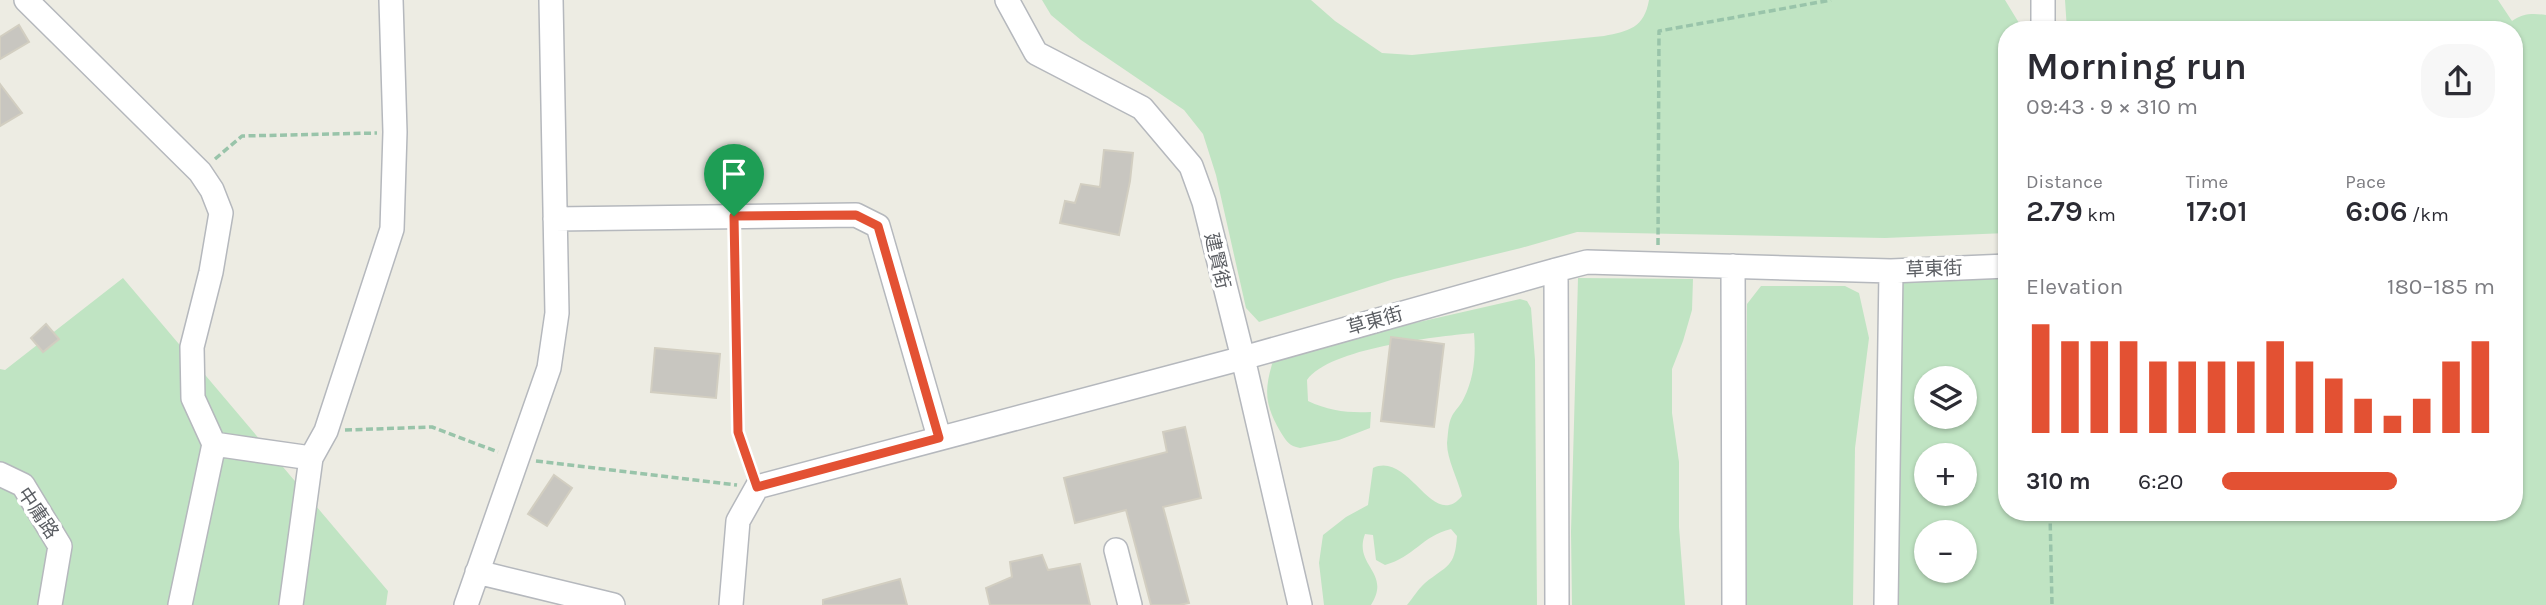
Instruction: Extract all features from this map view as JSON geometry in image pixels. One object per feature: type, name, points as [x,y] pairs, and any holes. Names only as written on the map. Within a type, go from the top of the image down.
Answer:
[{"type":"street","points":[[26,0],[200,172],[212,190],[221,213],[211,272],[192,347],[193,398],[214,444],[180,605]]},
{"type":"street","points":[[290,605],[311,458],[326,431],[392,229],[395,132],[391,0]]},
{"type":"street","points":[[466,605],[549,368],[558,313],[551,0]]},
{"type":"street","name":"建賢街","points":[[1007,0],[1036,53],[1142,108],[1191,166],[1204,202],[1243,358],[1300,605]]},
{"type":"street","points":[[2043,0],[2043,21]]},
{"type":"street","points":[[555,219],[856,215],[878,226],[939,438]]},
{"type":"street","name":"草東街","points":[[757,487],[1243,358],[1587,262],[1891,271],[1998,266]]},
{"type":"street","points":[[1732,266],[1734,605]]},
{"type":"street","points":[[1556,270],[1557,605]]},
{"type":"street","points":[[1886,605],[1891,271]]},
{"type":"street","points":[[214,444],[311,458]]},
{"type":"street","name":"中庸路","points":[[0,474],[23,485],[60,546],[51,605]]},
{"type":"street","points":[[731,605],[738,521],[757,487]]},
{"type":"street","points":[[1116,550],[1130,605]]},
{"type":"street","points":[[477,572],[613,605]]},
{"type":"path","points":[[1657,264],[1659,31],[1831,0]]},
{"type":"path","points":[[200,172],[242,136],[395,132]]},
{"type":"path","points":[[734,216],[738,432],[757,487]]},
{"type":"path","points":[[2050,521],[2052,605]]},
{"type":"green space","points":[[1042,0],[1311,0],[1335,21],[1382,53],[1412,55],[1613,34],[1634,27],[1643,17],[1649,0],[2005,0],[2018,21],[1998,21],[1998,233],[1885,238],[1577,232],[1394,279],[1259,322],[1246,308],[1216,175],[1203,134],[1184,110],[1081,40],[1051,15]]},
{"type":"green space","points":[[2065,0],[2498,0],[2512,21],[2066,21]]},
{"type":"green space","points":[[2528,14],[2546,15],[2546,605],[1893,605],[1897,285],[1904,279],[1998,279],[1998,521],[2523,521],[2523,21],[2512,21]]},
{"type":"green space","points":[[123,278],[388,591],[386,605],[0,605],[0,369],[5,370]]},
{"type":"green space","points":[[1578,278],[1693,279],[1692,310],[1672,369],[1672,413],[1679,462],[1679,527],[1685,605],[1572,605],[1571,532]]},
{"type":"green space","points":[[1761,286],[1845,286],[1859,293],[1869,338],[1855,448],[1853,605],[1745,605],[1747,304]]},
{"type":"green space","points":[[1520,299],[1527,301],[1531,308],[1535,360],[1537,605],[1407,605],[1422,585],[1452,560],[1457,536],[1451,529],[1433,536],[1403,557],[1385,565],[1376,560],[1373,535],[1365,534],[1364,554],[1377,584],[1371,605],[1324,605],[1319,563],[1323,535],[1346,517],[1368,505],[1373,468],[1386,466],[1398,470],[1430,498],[1441,504],[1451,504],[1462,496],[1447,443],[1451,419],[1464,398],[1472,374],[1474,333],[1384,346],[1359,352],[1319,369],[1307,380],[1308,401],[1339,411],[1371,412],[1370,428],[1339,440],[1300,448],[1284,438],[1268,404],[1268,379],[1274,358],[1327,343]]},
{"type":"building","points":[[19,25],[29,42],[0,59],[0,37]]},
{"type":"building","points":[[0,84],[22,113],[0,126]]},
{"type":"building","points":[[1104,150],[1133,153],[1119,235],[1060,223],[1065,201],[1075,203],[1081,184],[1100,187]]},
{"type":"building","points":[[46,324],[59,339],[43,352],[31,338]]},
{"type":"building","points":[[1391,337],[1444,344],[1434,427],[1381,421]]},
{"type":"building","points":[[655,348],[720,354],[716,398],[651,392]]},
{"type":"building","points":[[1185,427],[1201,498],[1163,507],[1189,603],[1151,605],[1126,510],[1075,523],[1064,478],[1167,452],[1163,432]]},
{"type":"building","points":[[554,475],[572,488],[547,526],[528,514]]},
{"type":"building","points":[[1042,555],[1048,570],[1080,564],[1090,605],[990,605],[986,588],[1012,577],[1010,562]]},
{"type":"building","points":[[900,579],[907,605],[823,605],[823,600]]},
{"type":"route","points":[[856,215],[878,226],[939,438],[757,487],[738,432],[734,216],[856,215]]}]
